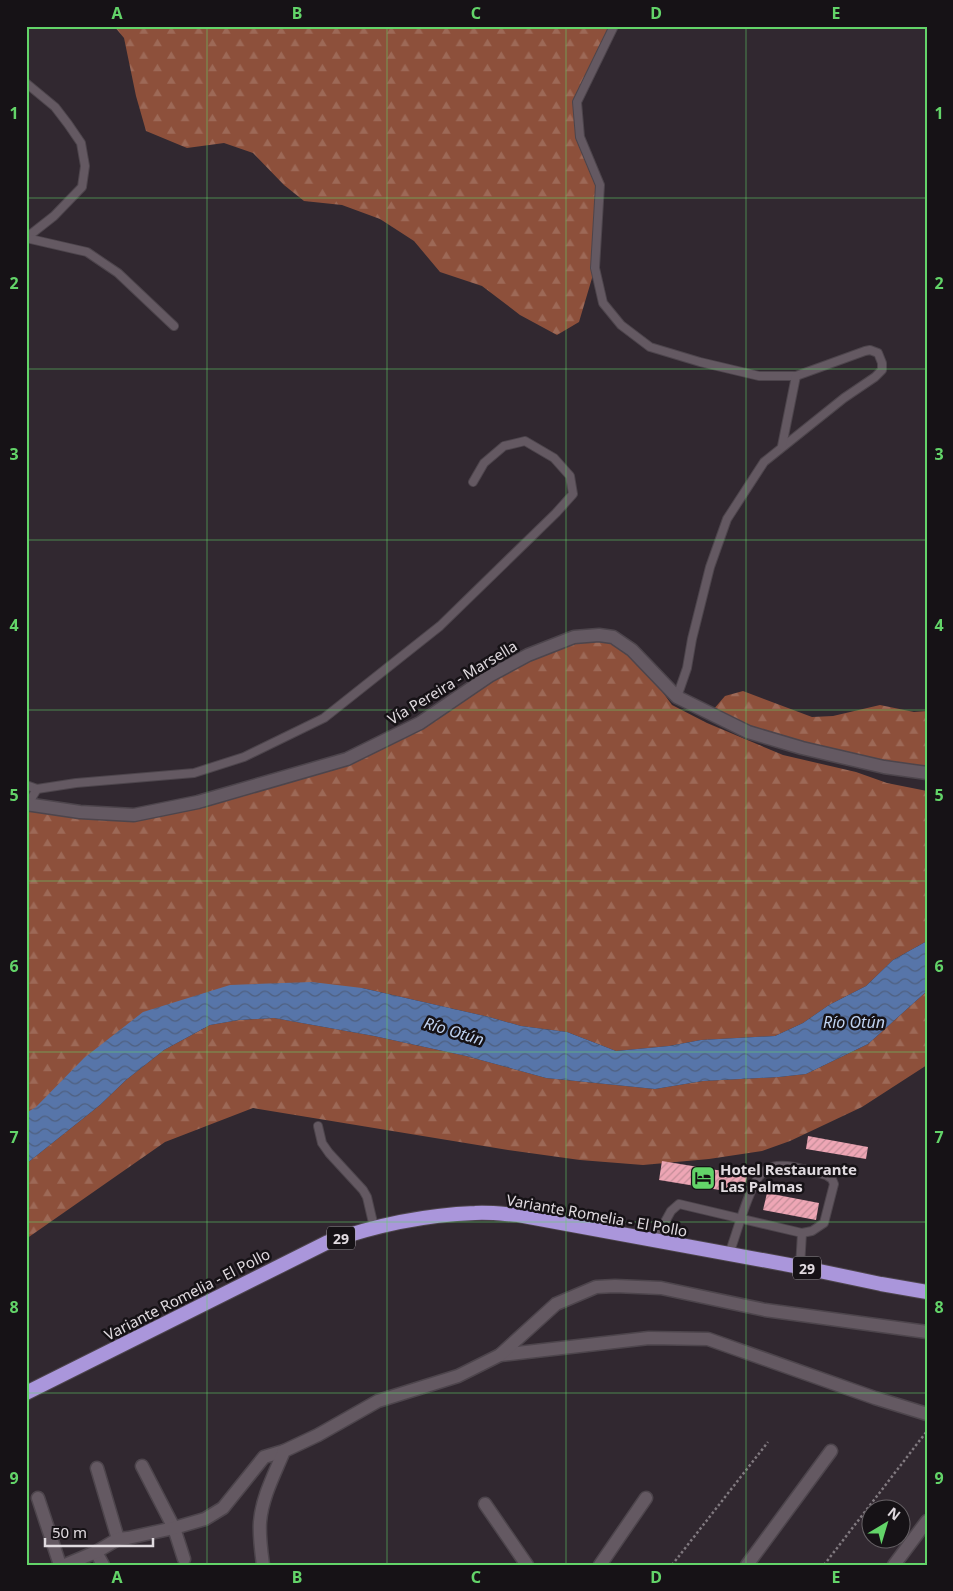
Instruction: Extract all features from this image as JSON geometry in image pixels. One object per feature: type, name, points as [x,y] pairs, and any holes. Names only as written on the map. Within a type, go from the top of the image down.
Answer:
[{"type":"highway","name":"Variante Romelia - El Pollo","points":[[26,1393],[328,1242],[374,1227],[405,1220],[477,1213],[518,1215],[927,1292]]},
{"type":"main road","name":"Vía Pereira - Marsella","points":[[27,804],[80,812],[134,815],[198,802],[347,759],[420,724],[489,676],[528,655],[574,638],[599,635],[613,637],[632,650],[677,698],[748,732],[802,748],[884,767],[927,773]]},
{"type":"main road","points":[[65,1565],[96,1552],[118,1539],[174,1528],[205,1518],[222,1508],[264,1457],[284,1451],[318,1435],[378,1401],[458,1376],[500,1355],[556,1304],[596,1287],[661,1288],[765,1310],[927,1332]]},
{"type":"main road","points":[[500,1355],[649,1338],[708,1339],[875,1398],[927,1414]]},
{"type":"main road","points":[[747,1565],[831,1450]]},
{"type":"main road","points":[[263,1565],[260,1520],[264,1500],[284,1451]]},
{"type":"main road","points":[[142,1466],[174,1528],[184,1559]]},
{"type":"main road","points":[[97,1468],[118,1539]]},
{"type":"main road","points":[[38,1498],[60,1565]]},
{"type":"main road","points":[[600,1565],[646,1498]]},
{"type":"main road","points":[[485,1504],[526,1564]]},
{"type":"main road","points":[[894,1565],[927,1521]]},
{"type":"main road","points":[[96,1552],[102,1565]]},
{"type":"lane","points":[[614,26],[577,102],[580,136],[600,185],[595,268],[604,303],[621,325],[650,347],[728,370],[759,376],[796,376],[870,350],[878,353],[882,363],[882,370],[875,376],[782,446],[764,462],[726,519],[710,567],[692,639],[687,668],[677,698]]},
{"type":"lane","points":[[26,84],[55,107],[81,142],[85,166],[82,188],[54,216],[26,238]]},
{"type":"lane","points":[[26,238],[86,252],[118,273],[174,326]]},
{"type":"lane","points":[[782,446],[796,376]]},
{"type":"lane","points":[[26,785],[36,789],[76,783],[194,773],[244,757],[324,718],[440,626],[556,513],[573,494],[570,476],[554,458],[526,441],[504,446],[484,462],[473,482]]},
{"type":"lane","points":[[27,804],[36,789]]},
{"type":"lane","points":[[318,1126],[322,1143],[367,1197],[374,1227]]},
{"type":"lane","points":[[655,1240],[671,1211],[679,1204],[742,1219],[802,1233],[812,1231],[824,1223],[834,1184],[832,1179],[826,1175],[786,1166],[775,1166],[765,1170],[752,1190],[742,1219],[729,1254]]},
{"type":"lane","points":[[800,1267],[802,1233]]},
{"type":"path","points":[[824,1565],[927,1431]]},
{"type":"path","points":[[672,1565],[768,1442]]},
{"type":"green space","points":[[114,26],[614,26],[577,102],[580,137],[600,185],[595,268],[579,322],[557,335],[520,315],[482,286],[440,272],[414,241],[380,219],[342,205],[304,201],[284,185],[253,153],[224,143],[187,148],[146,131],[136,96],[124,38]]},
{"type":"green space","points":[[597,635],[632,650],[672,705],[707,723],[783,755],[856,772],[887,783],[927,791],[927,941],[893,960],[866,986],[829,1005],[803,1023],[775,1036],[701,1040],[669,1046],[616,1051],[567,1032],[521,1026],[362,988],[119,1031],[26,1126],[26,804],[134,815],[347,759],[544,649]]},
{"type":"green space","points":[[743,691],[812,717],[833,716],[880,705],[914,712],[927,711],[927,773],[802,748],[713,710],[725,696]]},
{"type":"green space","points":[[927,991],[927,1065],[862,1107],[790,1141],[762,1151],[709,1159],[643,1165],[580,1160],[253,1108],[165,1142],[26,1239],[26,1164],[100,1105],[126,1080],[164,1050],[210,1025],[239,1020],[274,1018],[374,1036],[466,1056],[546,1078],[655,1089],[703,1081],[806,1074],[868,1044]]},
{"type":"water","name":"Río Otún","points":[[927,941],[927,991],[868,1044],[806,1074],[703,1081],[655,1089],[546,1078],[466,1056],[374,1036],[274,1018],[239,1020],[210,1025],[164,1050],[126,1080],[100,1105],[26,1164],[26,1113],[36,1107],[84,1058],[143,1012],[230,985],[312,982],[362,988],[521,1026],[567,1032],[616,1051],[669,1046],[701,1040],[775,1036],[803,1023],[829,1005],[866,986],[893,960]]},
{"type":"building","points":[[808,1136],[868,1147],[866,1159],[806,1149]]},
{"type":"building","name":"Hotel Restaurante Las Palmas","points":[[662,1161],[747,1175],[744,1194],[659,1180]]},
{"type":"building","points":[[767,1193],[819,1203],[816,1220],[763,1210]]},
{"type":"place","name":"Hotel Restaurante Las Palmas","points":[[703,1178]]}]
